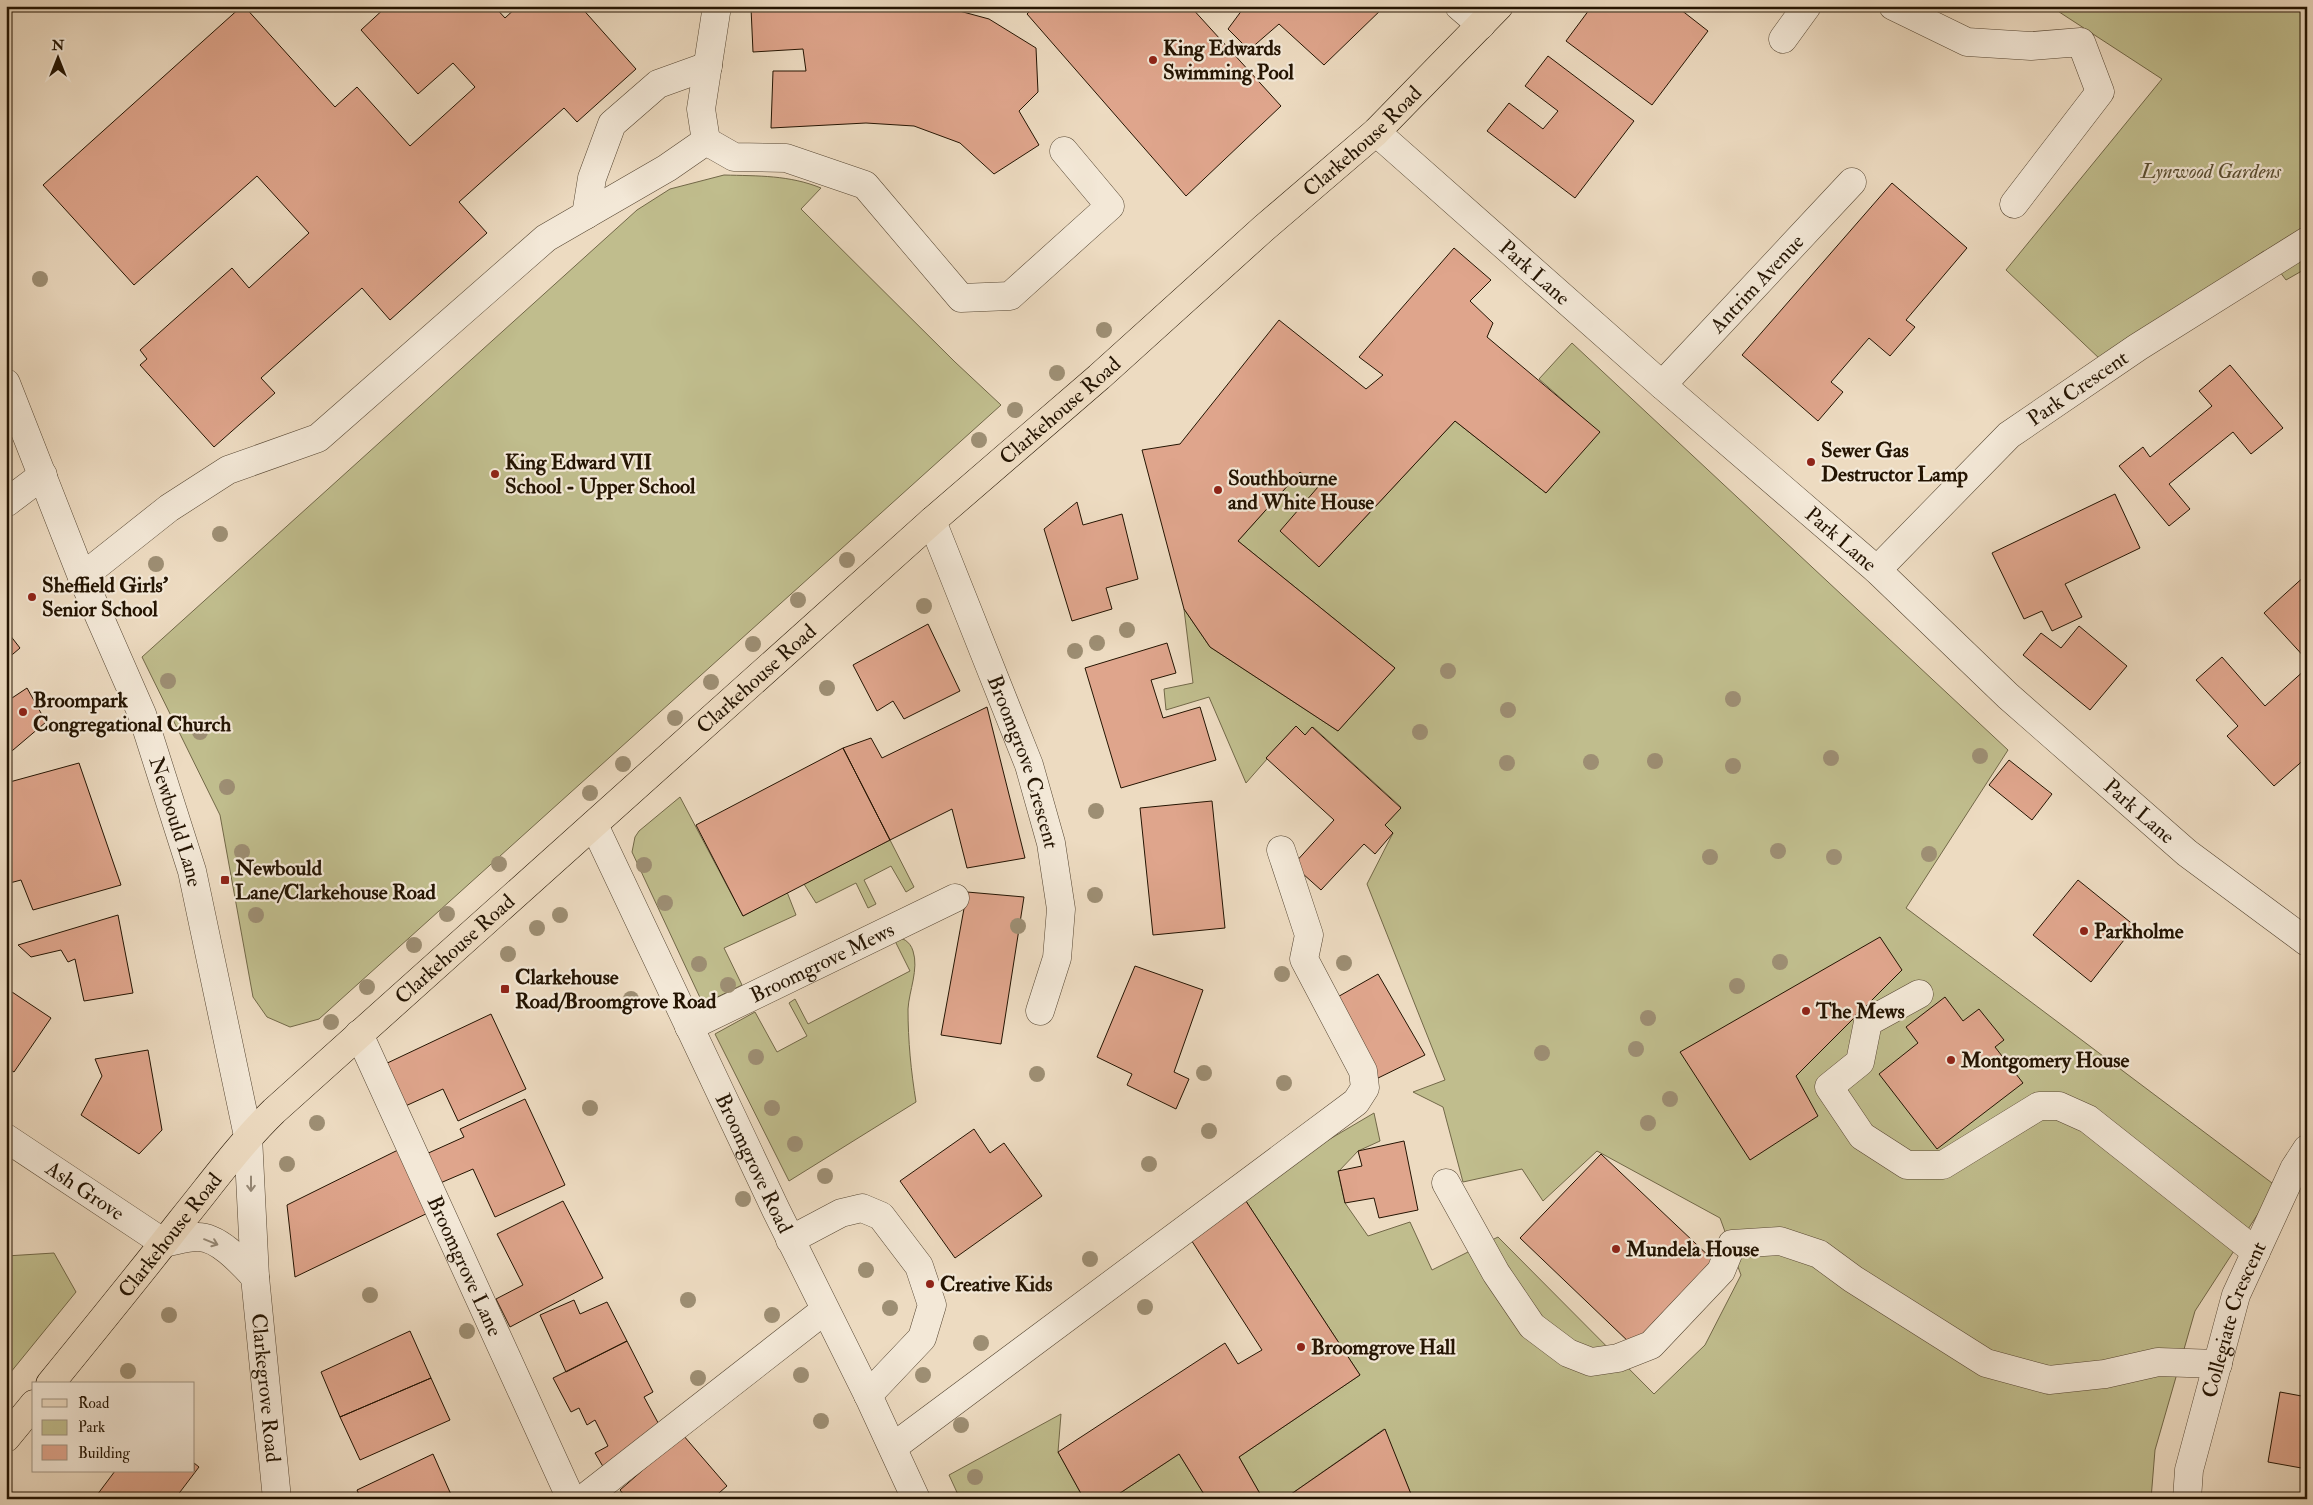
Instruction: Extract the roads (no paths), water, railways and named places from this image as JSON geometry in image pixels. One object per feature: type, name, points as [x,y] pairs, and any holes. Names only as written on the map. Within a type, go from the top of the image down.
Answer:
[{"type":"main road","name":"Clarkehouse Road","points":[[52,1382],[248,1136],[359,1034],[932,521],[1099,377],[1264,228],[1376,132],[1490,16]]},
{"type":"main road","points":[[6,1438],[32,1406]]},
{"type":"street","points":[[706,141],[701,109],[716,6]]},
{"type":"street","points":[[1459,6],[1490,16]]},
{"type":"street","points":[[1783,39],[1808,6]]},
{"type":"street","points":[[1893,6],[1967,42],[2031,46],[2081,42],[2100,92],[2014,204]]},
{"type":"street","points":[[586,215],[592,178],[612,124],[658,84],[708,66]]},
{"type":"street","name":"Park Lane","points":[[1376,132],[1662,385],[1877,570],[2008,696],[2186,853],[2307,942]]},
{"type":"street","points":[[706,141],[734,157],[786,158],[865,185],[961,298],[1010,296],[1110,206],[1064,151]]},
{"type":"street","points":[[82,577],[169,508],[228,470],[318,438],[546,238],[667,168],[706,141]]},
{"type":"street","name":"Antrim Avenue","points":[[1662,385],[1852,182]]},
{"type":"street","name":"Park Crescent","points":[[1877,570],[2009,435],[2138,348],[2307,241]]},
{"type":"street","name":"Newbould Lane","points":[[6,382],[82,577],[142,714],[192,871],[248,1136]]},
{"type":"street","points":[[6,503],[43,475]]},
{"type":"street","name":"Broomgrove Crescent","points":[[932,521],[1029,766],[1050,842],[1061,909],[1056,958],[1040,1011]]},
{"type":"street","name":"Broomgrove Road","points":[[594,825],[790,1240],[868,1395],[916,1499]]},
{"type":"street","points":[[893,1447],[1356,1102],[1364,1088],[1363,1072],[1304,960],[1309,934],[1281,850]]},
{"type":"street","name":"Broomgrove Mews","points":[[689,1026],[955,898]]},
{"type":"street","points":[[1919,994],[1868,1022],[1860,1062],[1829,1087],[1862,1136],[1907,1165],[1943,1165],[2039,1106],[2059,1106],[2088,1119],[2256,1252]]},
{"type":"street","name":"Broomgrove Lane","points":[[359,1034],[571,1499]]},
{"type":"street","name":"Clarkegrove Road","points":[[248,1136],[255,1277],[277,1499]]},
{"type":"street","name":"Ash Grove","points":[[6,1138],[164,1243]]},
{"type":"street","name":"Collegiate Crescent","points":[[2186,1499],[2189,1470],[2236,1295],[2294,1169],[2307,1149]]},
{"type":"street","points":[[1446,1184],[1496,1273],[1532,1326],[1568,1353],[1592,1362],[1618,1358],[1651,1345],[1721,1270],[1732,1244],[1780,1240],[1819,1254],[1853,1279],[1986,1362],[2049,1380],[2105,1374],[2158,1362],[2218,1364]]},
{"type":"street","points":[[790,1240],[841,1214],[862,1208],[881,1216],[919,1266],[932,1305],[922,1338],[868,1395]]},
{"type":"street","points":[[164,1243],[200,1237],[221,1246],[238,1258],[255,1277]]},
{"type":"street","points":[[583,1499],[825,1310]]},
{"type":"place","name":"King Edwards Swimming Pool","points":[[1153,60]]},
{"type":"place","name":"Sewer Gas Destructor Lamp","points":[[1811,462]]},
{"type":"place","name":"King Edward VII School - Upper School","points":[[495,474]]},
{"type":"place","name":"Southbourne and White House","points":[[1218,490]]},
{"type":"place","name":"Sheffield Girls’ Senior School","points":[[32,597]]},
{"type":"place","name":"Broompark Congregational Church","points":[[23,712]]},
{"type":"place","name":"Newbould Lane/Clarkehouse Road","points":[[225,880]]},
{"type":"place","name":"Parkholme","points":[[2084,931]]},
{"type":"place","name":"Clarkehouse Road/Broomgrove Road","points":[[505,989]]},
{"type":"place","name":"The Mews","points":[[1806,1011]]},
{"type":"place","name":"Montgomery House","points":[[1951,1060]]},
{"type":"place","name":"Mundela House","points":[[1616,1249]]},
{"type":"place","name":"Creative Kids","points":[[930,1284]]},
{"type":"place","name":"Broomgrove Hall","points":[[1301,1347]]},
{"type":"park label","name":"Lynwood Gardens","points":[[2211,171]]}]
